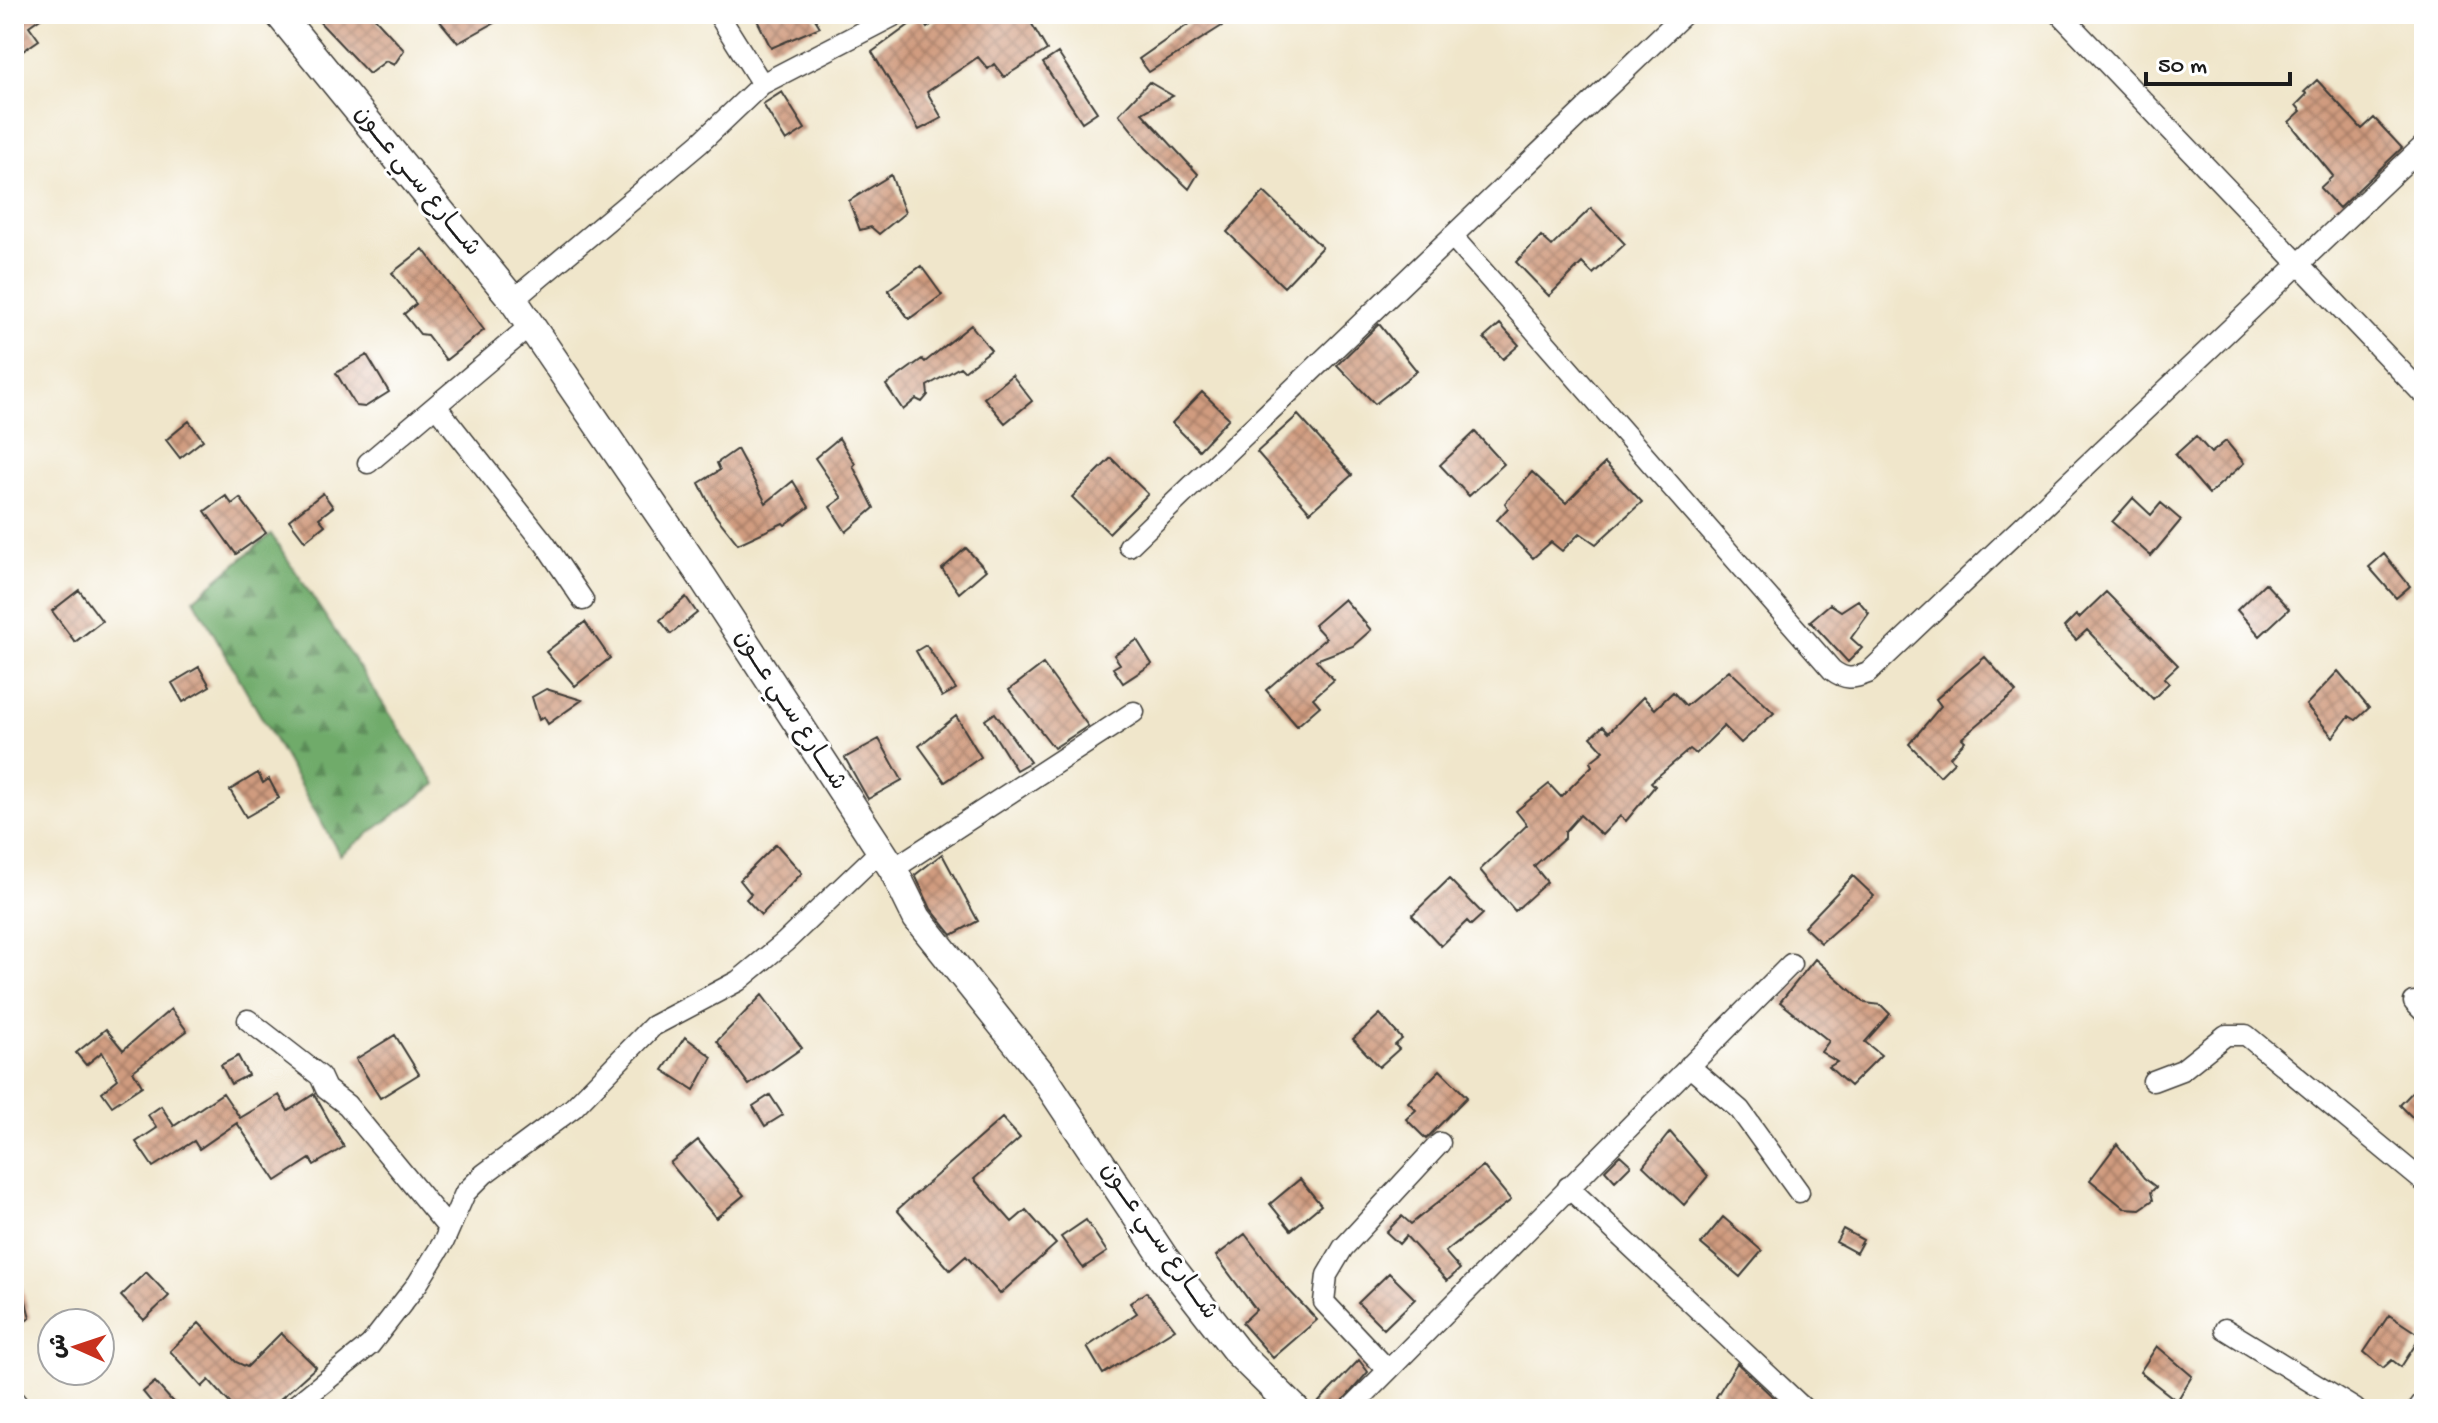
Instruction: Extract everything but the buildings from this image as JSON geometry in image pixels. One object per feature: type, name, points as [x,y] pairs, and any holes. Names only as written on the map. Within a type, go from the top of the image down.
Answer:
[{"type":"street","name":"شــــارع ســي عـــون","points":[[279,14],[513,300],[703,578],[886,860],[917,918],[1043,1076],[1165,1259],[1238,1353],[1295,1409]]},
{"type":"street","points":[[718,14],[762,84]]},
{"type":"street","points":[[513,300],[700,143],[762,84],[897,14]]},
{"type":"street","points":[[1129,546],[1684,14]]},
{"type":"street","points":[[2060,14],[2424,395]]},
{"type":"street","points":[[1452,236],[1802,637],[1844,678],[1868,673],[2424,145]]},
{"type":"street","points":[[368,463],[530,326]]},
{"type":"street","points":[[436,406],[545,544],[583,600]]},
{"type":"street","points":[[291,1409],[370,1345],[418,1283],[449,1229],[465,1193],[484,1174],[573,1108],[653,1026],[738,981],[886,860],[1134,712]]},
{"type":"street","points":[[1350,1409],[1791,964]]},
{"type":"street","points":[[248,1020],[320,1076],[326,1089],[347,1105],[449,1229]]},
{"type":"street","points":[[2153,1081],[2182,1070],[2226,1035],[2246,1035],[2424,1182]]},
{"type":"street","points":[[1689,1066],[1740,1110],[1799,1192]]},
{"type":"street","points":[[1388,1370],[1324,1302],[1327,1275],[1343,1248],[1440,1143]]},
{"type":"street","points":[[1568,1187],[1802,1407]]},
{"type":"street","points":[[2225,1329],[2355,1409]]},
{"type":"street","points":[[14,1400],[21,1409]]},
{"type":"street","points":[[2418,1409],[2424,1401]]},
{"type":"green space","points":[[271,534],[436,784],[340,855],[194,599]]}]
